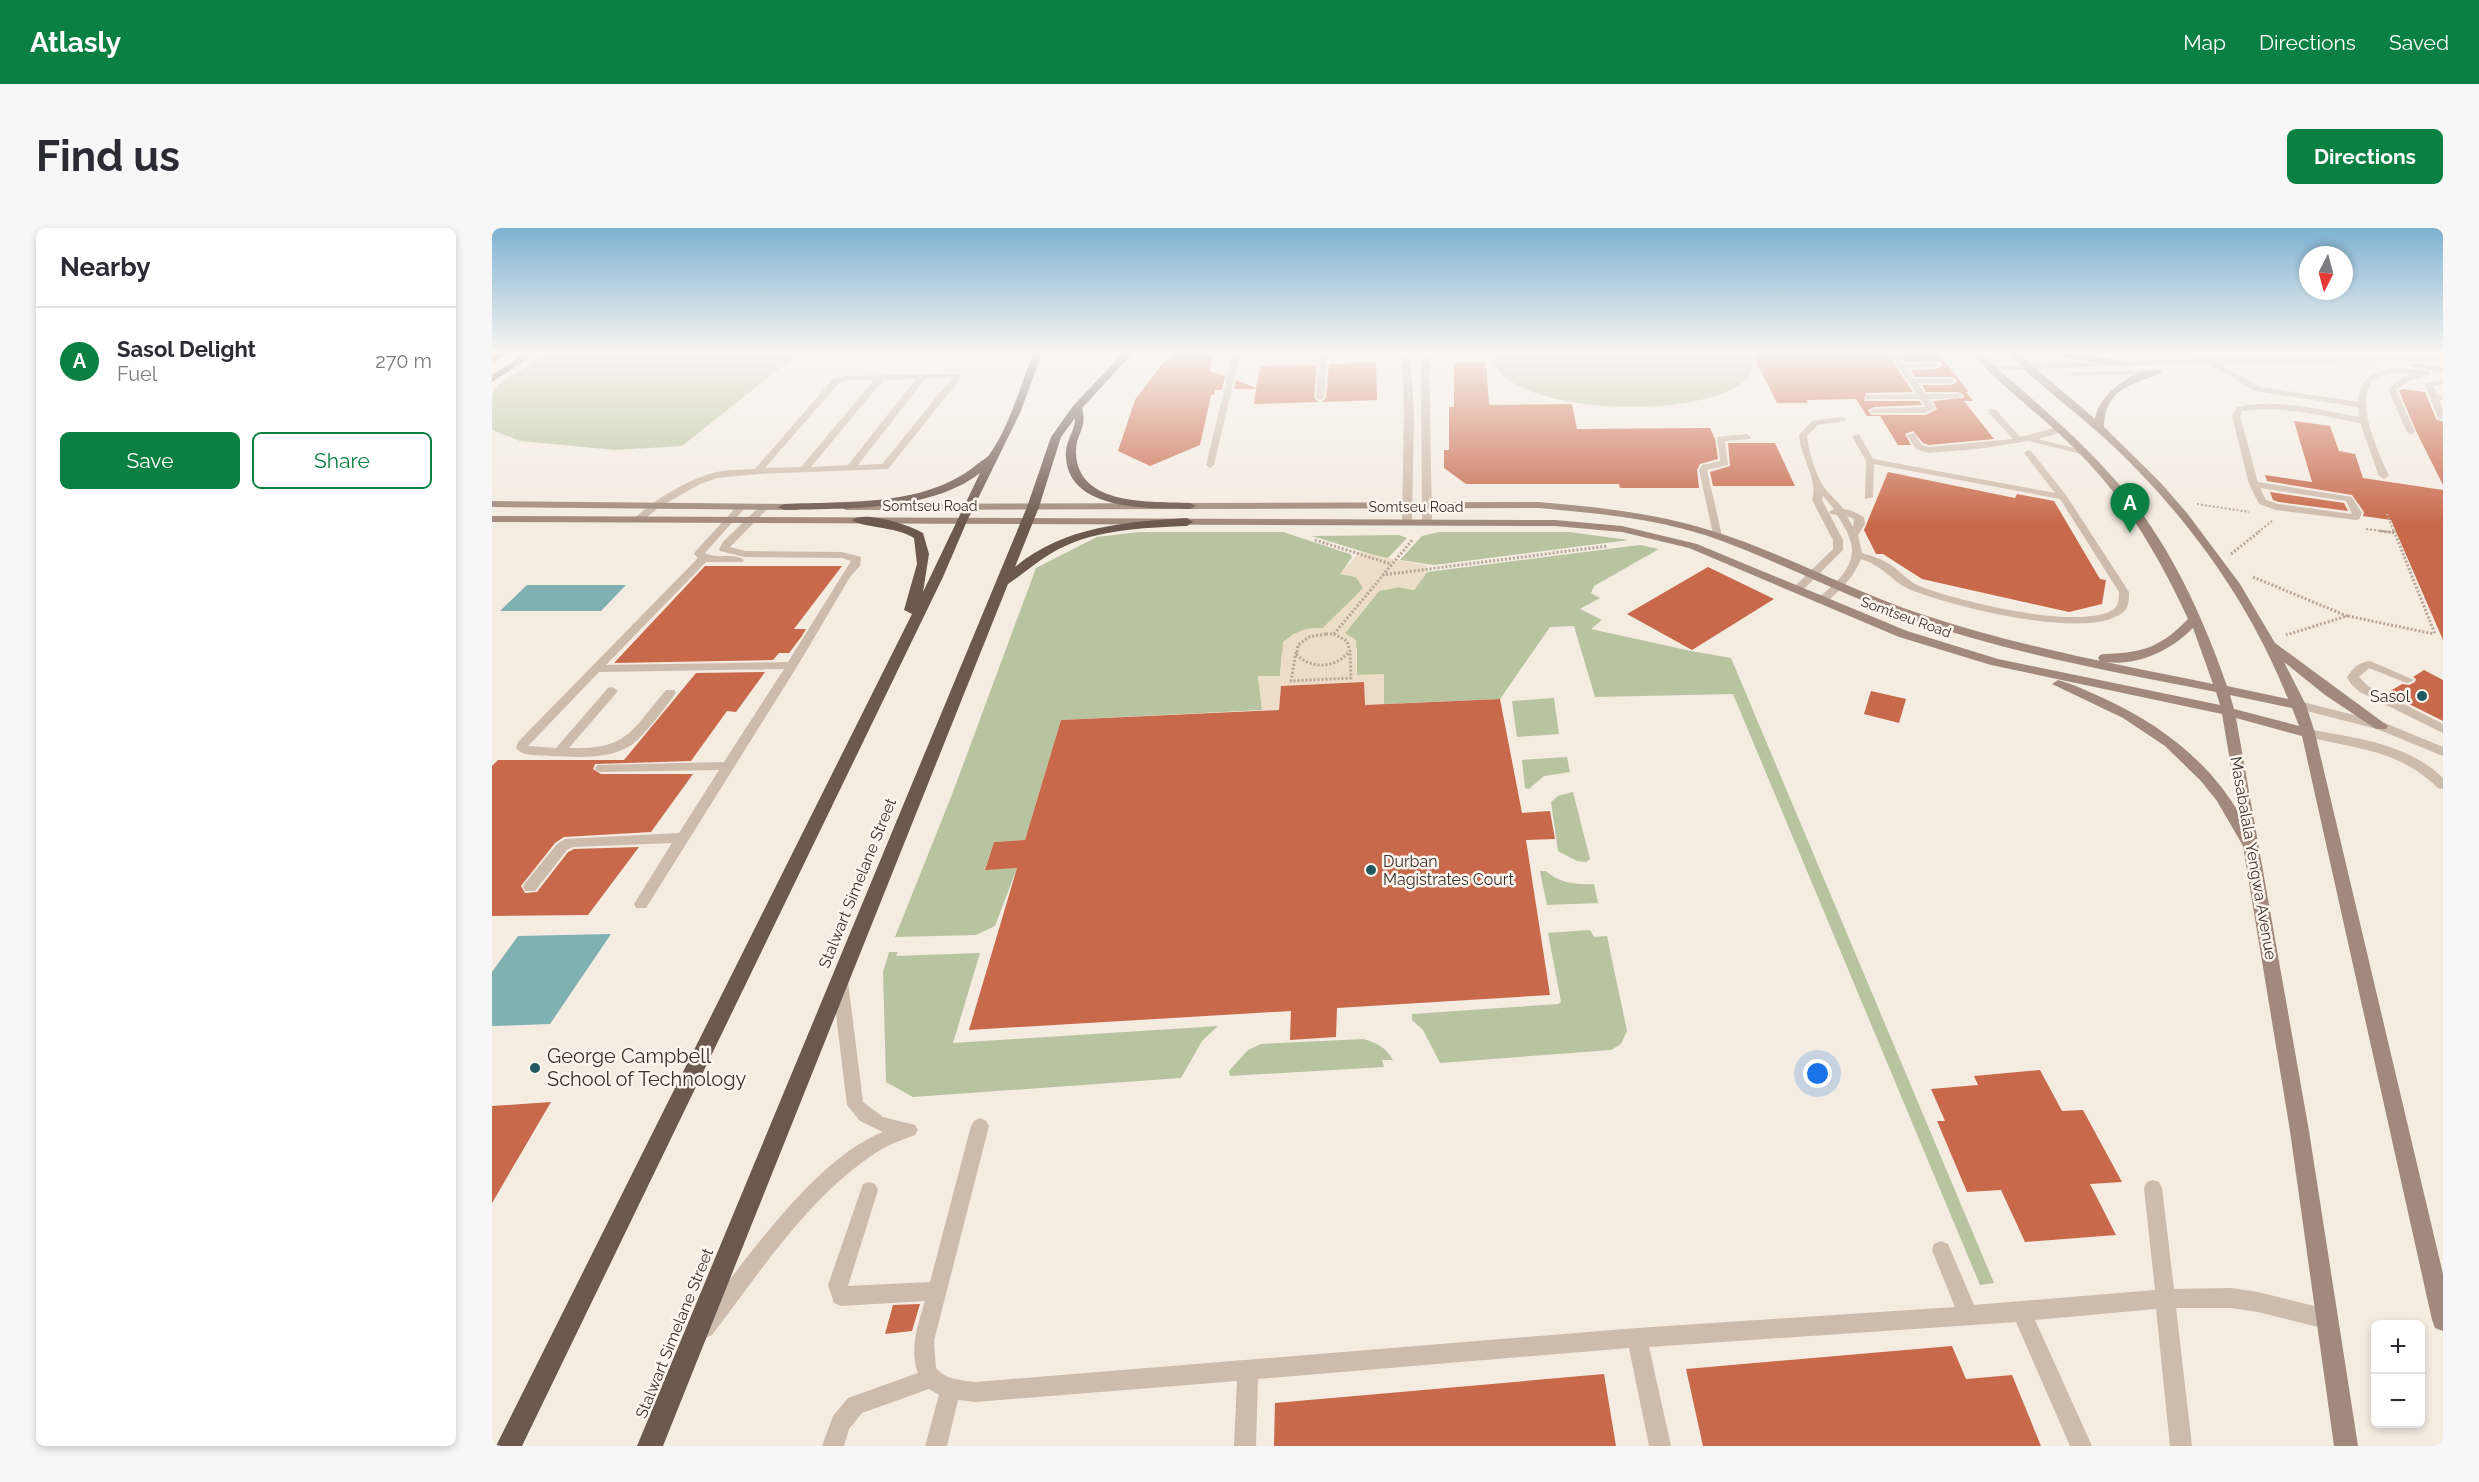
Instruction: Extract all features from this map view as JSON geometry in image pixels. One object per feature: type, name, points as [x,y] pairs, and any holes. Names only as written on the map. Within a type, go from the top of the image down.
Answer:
[{"type":"highway","points":[[508,1446],[897,657],[1016,410]]},
{"type":"highway","name":"Stalwart Simelane Street","points":[[650,1446],[1002,584],[1030,514],[1056,437],[1076,410]]},
{"type":"highway","points":[[1077,410],[1080,422],[1071,442],[1071,458],[1072,471],[1079,482],[1090,491],[1106,498],[1128,503],[1190,506]]},
{"type":"highway","points":[[784,507],[905,499],[928,493],[966,477],[980,468],[995,453]]},
{"type":"highway","points":[[858,520],[910,530],[919,536],[922,544],[921,577],[897,657]]},
{"type":"highway","points":[[1002,584],[1034,556],[1067,540],[1136,525],[1187,522]]},
{"type":"main road","name":"Masabalala Yengwa Avenue","points":[[2037,410],[2081,451],[2132,507],[2158,550],[2194,620],[2221,689],[2242,779],[2251,848],[2287,1054],[2346,1446]]},
{"type":"main road","points":[[2076,410],[2129,456],[2170,500],[2218,563],[2269,642],[2299,705],[2308,733],[2443,1320]]},
{"type":"main road","points":[[2099,430],[2100,410]]},
{"type":"main road","name":"Somtseu Road","points":[[492,504],[968,507],[1030,514],[1187,522],[1555,523],[1622,529],[1693,546],[1903,634],[1995,662],[2227,711],[2308,733]]},
{"type":"main road","name":"Somtseu Road","points":[[492,519],[962,521],[1030,514],[1190,506],[1539,506],[1614,512],[1649,518],[1717,536],[1942,626],[2001,642],[2299,705]]},
{"type":"main road","points":[[2001,642],[2085,656],[2136,657],[2167,646],[2194,620]]},
{"type":"main road","points":[[2269,642],[2330,692],[2381,726]]},
{"type":"main road","points":[[1995,662],[2088,696],[2127,714],[2159,734],[2183,754],[2207,779],[2222,799],[2251,848]]},
{"type":"street","points":[[1407,522],[1409,410]]},
{"type":"street","points":[[1426,410],[1427,522]]},
{"type":"lane","points":[[758,471],[811,410]]},
{"type":"lane","points":[[803,470],[853,410]]},
{"type":"lane","points":[[850,469],[896,410]]},
{"type":"lane","points":[[638,520],[654,506],[697,482],[715,475],[758,471],[882,469],[889,466],[932,410]]},
{"type":"lane","points":[[1210,465],[1223,410]]},
{"type":"lane","points":[[1874,411],[1929,410]]},
{"type":"lane","points":[[2242,410],[2237,412],[2236,416],[2254,484],[2262,502],[2353,517],[2357,515],[2349,499],[2254,484]]},
{"type":"lane","points":[[2293,410],[2365,421]]},
{"type":"lane","points":[[2362,410],[2384,476]]},
{"type":"lane","points":[[2401,410],[2411,432]]},
{"type":"lane","points":[[1992,411],[2019,441]]},
{"type":"lane","points":[[1821,601],[1840,586],[1853,565],[1856,540],[1833,498],[1820,490],[1804,448],[1803,435],[1815,423],[1842,418]]},
{"type":"lane","points":[[1911,435],[1919,447],[1928,450],[1993,446],[2031,439],[2059,430]]},
{"type":"lane","points":[[1856,436],[1870,461],[1869,497]]},
{"type":"lane","points":[[1717,536],[1703,470],[1705,467],[1725,464],[1720,439],[1747,437]]},
{"type":"lane","points":[[2031,439],[2081,451]]},
{"type":"lane","points":[[1856,554],[1884,564],[1912,586],[1935,594],[2031,617],[2061,621],[2091,621],[2117,612],[2124,602],[2124,592],[2063,496],[2028,453]]},
{"type":"lane","points":[[1870,461],[2063,496]]},
{"type":"lane","points":[[1797,590],[1838,550],[1838,540],[1817,500],[1820,490]]},
{"type":"lane","points":[[702,560],[699,554],[741,507]]},
{"type":"lane","points":[[641,904],[846,575],[847,564],[844,560],[735,553],[724,549],[726,544],[764,507]]},
{"type":"lane","points":[[1823,512],[1840,512]]},
{"type":"lane","points":[[683,562],[779,557]]},
{"type":"lane","points":[[670,693],[628,742],[620,747],[607,751],[560,751],[525,750],[522,745],[702,560]]},
{"type":"lane","points":[[2408,680],[2370,664],[2362,666],[2353,677],[2355,682],[2364,689],[2443,729]]},
{"type":"lane","points":[[595,669],[792,665]]},
{"type":"lane","points":[[560,751],[612,691]]},
{"type":"lane","points":[[2299,705],[2381,726],[2443,752]]},
{"type":"lane","points":[[2308,733],[2394,753],[2415,761],[2433,773],[2443,785]]},
{"type":"lane","points":[[2430,745],[2443,734]]},
{"type":"lane","points":[[601,768],[728,766]]},
{"type":"lane","points":[[530,887],[562,847],[570,842],[683,838]]},
{"type":"lane","points":[[692,1344],[779,1235],[846,1163],[873,1144],[909,1130],[880,1125],[863,1115],[855,1105],[840,980]]},
{"type":"lane","points":[[980,1126],[924,1341],[922,1361],[930,1379],[950,1390],[975,1392],[1637,1338],[1969,1316],[2164,1299],[2231,1298],[2258,1302],[2326,1319]]},
{"type":"lane","points":[[2153,1188],[2181,1446]]},
{"type":"lane","points":[[869,1190],[838,1285],[841,1296],[938,1291]]},
{"type":"lane","points":[[1941,1250],[1969,1316]]},
{"type":"lane","points":[[2021,1312],[2081,1446]]},
{"type":"lane","points":[[1637,1338],[1660,1446]]},
{"type":"lane","points":[[1245,1446],[1248,1370]]},
{"type":"lane","points":[[833,1446],[840,1423],[855,1405],[930,1379]]},
{"type":"lane","points":[[936,1446],[950,1390]]},
{"type":"path","points":[[2218,563],[2347,616],[2435,634],[2387,514]]},
{"type":"path","points":[[2218,563],[2278,517]]},
{"type":"path","points":[[1335,634],[1391,564],[1421,533]]},
{"type":"path","points":[[1305,537],[1391,564]]},
{"type":"path","points":[[1382,575],[1610,546]]},
{"type":"path","points":[[2269,642],[2347,616]]},
{"type":"path","points":[[1335,634],[1347,641],[1350,651],[1351,678],[1291,681],[1296,650],[1298,645],[1309,637],[1335,634]]},
{"type":"path","points":[[1296,650],[1301,660],[1315,665],[1341,660],[1350,651]]},
{"type":"green space","points":[[492,410],[727,410],[682,446],[615,450],[520,441],[492,430]]},
{"type":"green space","points":[[1139,532],[1283,532],[1350,554],[1352,557],[1341,573],[1356,577],[1364,588],[1323,628],[1306,629],[1282,652],[1280,676],[1258,676],[1262,710],[1061,720],[1025,840],[994,842],[985,869],[1017,868],[995,926],[976,935],[895,937],[953,792],[1036,568],[1097,537]]},
{"type":"green space","points":[[1439,532],[1569,532],[1629,540],[1434,565],[1400,560],[1422,536]]},
{"type":"green space","points":[[1399,535],[1407,538],[1387,559],[1312,536]]},
{"type":"green space","points":[[1640,545],[1659,549],[1594,586],[1591,593],[1600,598],[1580,609],[1602,620],[1591,629],[1731,658],[1994,1283],[1980,1285],[1733,694],[1595,697],[1574,626],[1550,627],[1500,699],[1384,704],[1383,693],[1357,675],[1357,649],[1345,633],[1379,591],[1399,587],[1414,590],[1427,572]]},
{"type":"green space","points":[[1554,698],[1559,734],[1517,737],[1512,701]]},
{"type":"green space","points":[[1567,757],[1570,772],[1544,776],[1529,789],[1525,788],[1522,760]]},
{"type":"green space","points":[[1573,792],[1590,859],[1586,862],[1577,861],[1558,851],[1551,802],[1558,796]]},
{"type":"green space","points":[[1540,871],[1546,871],[1568,882],[1594,884],[1598,903],[1547,905]]},
{"type":"green space","points":[[1590,930],[1594,937],[1607,936],[1627,1031],[1621,1044],[1611,1050],[1440,1063],[1423,1030],[1412,1020],[1412,1014],[1558,1004],[1561,1002],[1548,933]]},
{"type":"green space","points":[[889,952],[898,952],[896,956],[980,953],[953,1043],[1218,1026],[1202,1041],[1181,1078],[913,1097],[886,1082],[883,972]]},
{"type":"green space","points":[[1363,1039],[1381,1046],[1393,1060],[1382,1060],[1384,1067],[1230,1076],[1229,1071],[1248,1050],[1261,1044]]},
{"type":"shaded area","points":[[1360,552],[1427,566],[1427,572],[1414,590],[1399,587],[1379,591],[1345,633],[1356,640],[1357,675],[1384,674],[1384,704],[1365,705],[1364,682],[1281,686],[1279,710],[1262,710],[1258,676],[1280,676],[1283,642],[1293,634],[1306,629],[1323,628],[1363,588],[1356,577],[1340,574]]},
{"type":"water","points":[[527,585],[626,585],[601,611],[500,611]]},
{"type":"water","points":[[611,934],[550,1024],[492,1026],[492,972],[518,936]]},
{"type":"building","points":[[1132,410],[1208,410],[1200,445],[1150,466],[1118,451]]},
{"type":"building","points":[[1449,410],[1573,410],[1577,429],[1710,428],[1715,439],[1718,459],[1700,464],[1697,470],[1699,488],[1620,488],[1619,484],[1466,484],[1444,468],[1444,450],[1449,450]]},
{"type":"building","points":[[1863,410],[1868,410],[1871,415],[1926,415],[1935,410],[1971,410],[1994,439],[1929,445],[1923,443],[1913,431],[1905,434],[1911,445],[1898,445],[1880,416],[1867,416]]},
{"type":"building","points":[[2407,410],[2432,410],[2436,419],[2443,422],[2443,485]]},
{"type":"building","points":[[2294,421],[2330,426],[2339,451],[2355,454],[2363,478],[2443,490],[2443,640],[2391,520],[2363,516],[2364,512],[2352,495],[2267,481],[2265,475],[2312,482]]},
{"type":"building","points":[[1728,443],[1775,443],[1795,486],[1713,486],[1710,472],[1730,466]]},
{"type":"building","points":[[1888,472],[2015,498],[2017,494],[2054,501],[2100,579],[2106,580],[2102,604],[2069,612],[1922,579],[1883,554],[1876,554],[1864,530]]},
{"type":"building","points":[[2270,492],[2344,503],[2348,511],[2279,502],[2273,500]]},
{"type":"building","points":[[705,566],[842,566],[794,629],[806,629],[802,636],[789,653],[779,653],[773,660],[614,663]]},
{"type":"building","points":[[1708,567],[1774,599],[1692,650],[1627,614]]},
{"type":"building","points":[[2424,670],[2443,680],[2443,721],[2387,693],[2402,684],[2409,685],[2415,682],[2416,679],[2413,677]]},
{"type":"building","points":[[765,672],[736,712],[727,711],[691,761],[595,764],[593,769],[601,774],[693,774],[651,832],[564,837],[555,843],[521,886],[525,893],[537,892],[568,852],[574,849],[639,847],[588,915],[492,916],[492,766],[498,760],[624,760],[696,673]]},
{"type":"building","points":[[1364,682],[1365,705],[1500,699],[1522,813],[1550,811],[1555,839],[1526,840],[1550,995],[1337,1008],[1336,1037],[1290,1040],[1291,1011],[969,1030],[1017,868],[985,870],[994,842],[1025,840],[1061,720],[1279,710],[1281,686]]},
{"type":"building","points":[[1871,691],[1906,699],[1899,723],[1864,714]]},
{"type":"building","points":[[2040,1070],[2062,1111],[2083,1110],[2122,1182],[2090,1184],[2116,1235],[2025,1242],[2001,1190],[1967,1192],[1937,1121],[1945,1121],[1931,1089],[1978,1085],[1974,1076]]},
{"type":"building","points":[[551,1102],[492,1203],[492,1106]]},
{"type":"building","points":[[920,1304],[912,1331],[885,1334],[893,1305]]},
{"type":"building","points":[[1952,1346],[1966,1379],[2012,1375],[2041,1446],[1703,1446],[1686,1369]]},
{"type":"building","points":[[1604,1374],[1616,1446],[1274,1446],[1275,1403]]},
{"type":"place","name":"Sasol Delight","points":[[2130,533]]},
{"type":"place","name":"Sasol","points":[[2422,696]]},
{"type":"place","name":"Durban Magistrates Court","points":[[1371,870]]},
{"type":"place","name":"George Campbell School of Technology","points":[[535,1068]]}]
